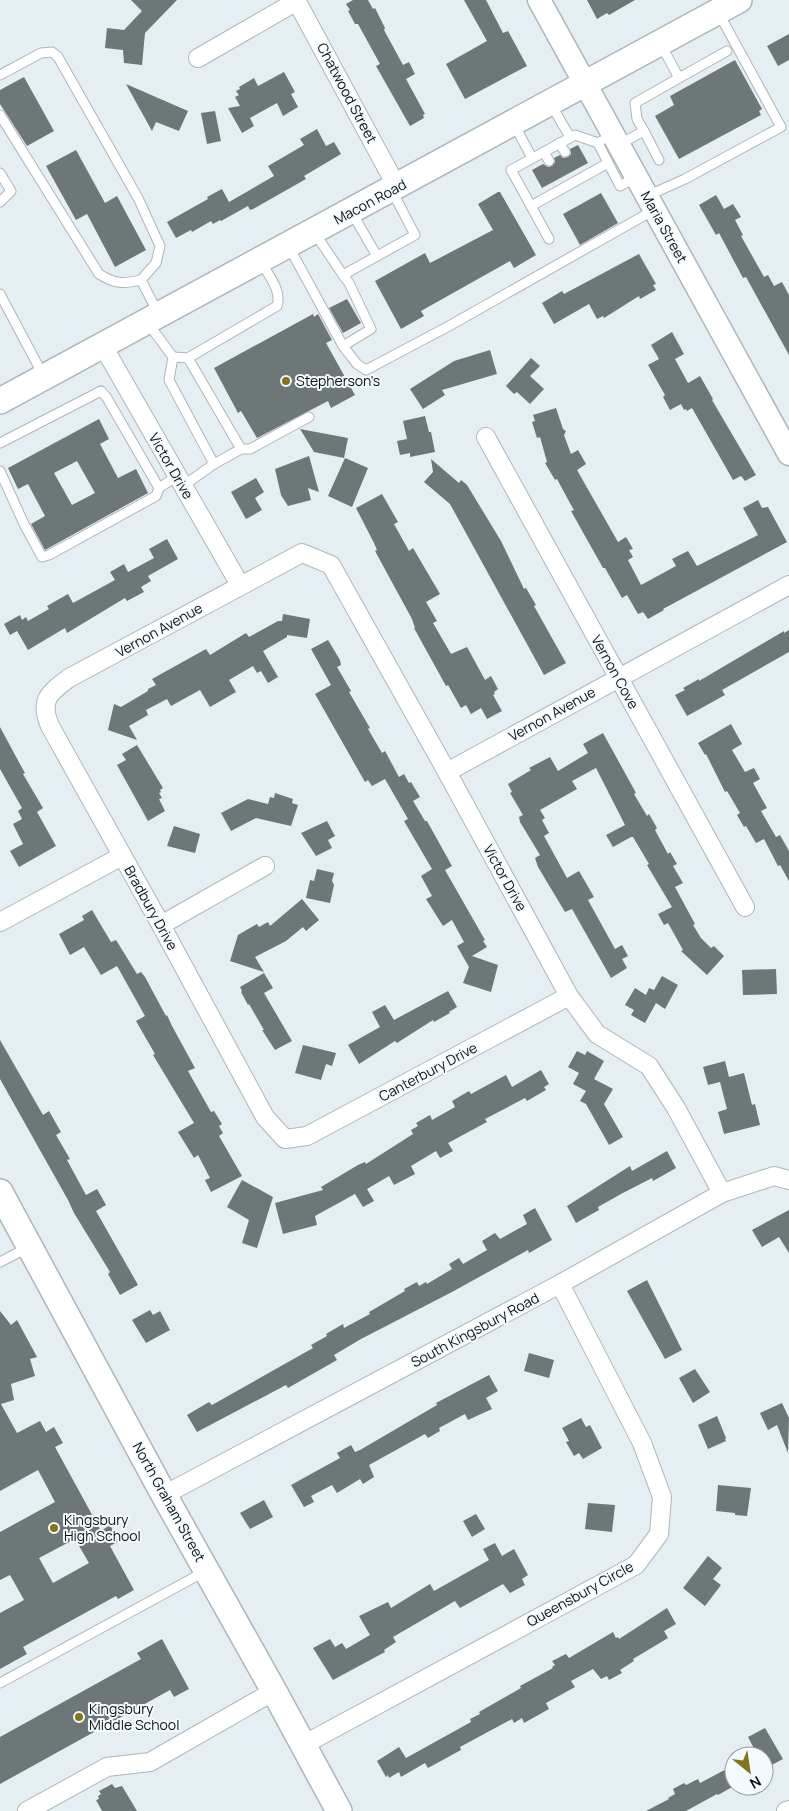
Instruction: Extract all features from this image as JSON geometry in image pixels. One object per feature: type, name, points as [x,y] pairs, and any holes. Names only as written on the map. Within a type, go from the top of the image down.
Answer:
[{"type":"main road","name":"Macon Road","points":[[0,401],[728,6]]},
{"type":"main road","name":"North Graham Street","points":[[0,1192],[164,1495],[339,1811]]},
{"type":"street","name":"Maria Street","points":[[539,0],[585,84],[609,146],[645,194],[789,454]]},
{"type":"street","points":[[198,58],[297,1]]},
{"type":"street","name":"Chatwood Street","points":[[297,1],[394,188]]},
{"type":"street","name":"Victor Drive","points":[[103,346],[240,586]]},
{"type":"street","name":"Vernon Cove","points":[[486,437],[745,907]]},
{"type":"street","name":"Victor Drive","points":[[302,553],[330,565],[447,772],[569,996],[597,1034],[649,1066],[676,1108],[722,1193]]},
{"type":"street","name":"Vernon Avenue","points":[[70,678],[302,553]]},
{"type":"street","name":"Vernon Avenue","points":[[447,772],[789,585]]},
{"type":"street","name":"Bradbury Drive","points":[[70,678],[55,688],[45,701],[44,714],[161,924],[265,1117],[285,1139]]},
{"type":"street","points":[[0,922],[122,856]]},
{"type":"street","points":[[161,924],[265,866]]},
{"type":"street","name":"Canterbury Drive","points":[[285,1139],[307,1136],[569,996]]},
{"type":"street","name":"South Kingsbury Road","points":[[164,1495],[560,1284],[722,1193],[774,1176],[789,1180]]},
{"type":"street","name":"Queensbury Circle","points":[[303,1744],[636,1565],[659,1534],[662,1497],[642,1443],[560,1284]]},
{"type":"street","points":[[27,1811],[107,1767],[150,1762],[274,1691]]},
{"type":"lane","points":[[288,246],[343,346],[357,364],[366,370],[450,326],[645,194],[685,179],[781,127],[728,6]]},
{"type":"lane","points":[[660,43],[679,78]]},
{"type":"lane","points":[[659,160],[637,119],[635,103],[727,51]]},
{"type":"lane","points":[[0,75],[40,53],[52,52],[58,57],[138,198],[160,246],[156,262],[141,280],[128,283],[112,282],[99,274],[0,116]]},
{"type":"lane","points":[[550,104],[570,137]]},
{"type":"lane","points":[[514,123],[532,158]]},
{"type":"lane","points":[[531,206],[580,178],[609,146],[644,131]]},
{"type":"lane","points":[[549,239],[511,170],[575,135],[609,146]]},
{"type":"lane","points":[[559,143],[565,152]]},
{"type":"lane","points":[[544,152],[549,161]]},
{"type":"lane","points":[[575,170],[580,178]]},
{"type":"lane","points":[[0,173],[12,191],[0,202]]},
{"type":"lane","points":[[559,179],[564,188]]},
{"type":"lane","points":[[343,275],[415,235],[394,188]]},
{"type":"lane","points":[[352,211],[377,256]]},
{"type":"lane","points":[[314,232],[349,283],[371,329],[343,346]]},
{"type":"lane","points":[[173,357],[188,358],[277,306],[278,292],[260,260]]},
{"type":"lane","points":[[141,280],[153,318],[173,357],[169,380],[214,464]]},
{"type":"lane","points":[[0,294],[45,377]]},
{"type":"lane","points":[[188,358],[241,449]]},
{"type":"lane","points":[[0,443],[101,391],[107,398],[159,488],[159,492],[49,555],[42,557],[24,524],[0,471]]},
{"type":"lane","points":[[159,488],[180,481],[241,449],[250,449],[309,417]]},
{"type":"lane","points":[[0,1262],[29,1246]]},
{"type":"lane","points":[[0,1683],[206,1570]]},
{"type":"building","points":[[131,0],[177,0],[145,33],[142,65],[124,63],[123,50],[105,48],[107,28],[124,30],[142,11]]},
{"type":"building","points":[[353,0],[368,0],[373,9],[375,8],[385,28],[384,30],[403,65],[409,62],[415,74],[406,79],[425,114],[423,115],[424,118],[410,126],[376,66],[380,64],[358,24],[355,24],[348,11],[350,10],[346,4]]},
{"type":"building","points":[[464,0],[486,0],[503,33],[508,31],[527,66],[465,99],[446,64],[487,41]]},
{"type":"building","points":[[587,0],[635,0],[609,15],[607,13],[597,19]]},
{"type":"building","points":[[789,34],[789,60],[778,66],[767,46]]},
{"type":"building","points":[[735,60],[762,109],[759,111],[761,115],[679,159],[655,116],[674,105],[670,96]]},
{"type":"building","points":[[284,72],[295,92],[291,94],[298,107],[283,116],[277,103],[250,118],[254,126],[242,133],[228,108],[240,106],[235,97],[239,95],[236,91],[254,78],[258,86]]},
{"type":"building","points":[[24,77],[54,131],[27,146],[0,104],[0,90]]},
{"type":"building","points":[[126,84],[188,111],[179,131],[156,122],[152,131]]},
{"type":"building","points":[[215,111],[221,141],[207,144],[201,113]]},
{"type":"building","points":[[317,129],[326,146],[334,142],[341,154],[304,176],[306,179],[253,209],[250,210],[248,206],[221,221],[213,224],[211,221],[192,232],[191,230],[176,238],[167,222],[222,189],[229,202],[274,176],[268,166],[304,145],[300,139]]},
{"type":"building","points":[[578,145],[588,163],[542,188],[532,170],[543,164],[548,167],[552,166],[555,162],[554,158],[560,155],[563,158],[568,157],[571,154],[570,149]]},
{"type":"building","points":[[76,150],[105,203],[117,196],[146,250],[115,267],[87,214],[76,220],[46,166]]},
{"type":"building","points":[[500,192],[536,255],[514,268],[510,261],[421,311],[424,316],[401,329],[375,281],[425,253],[430,263],[493,230],[478,204]]},
{"type":"building","points":[[601,193],[618,223],[580,245],[563,214]]},
{"type":"building","points":[[716,195],[724,209],[733,204],[741,217],[735,220],[743,235],[741,236],[764,277],[768,275],[774,286],[782,282],[789,295],[789,355],[746,277],[743,278],[719,233],[716,235],[699,205]]},
{"type":"building","points":[[639,254],[656,284],[653,285],[656,290],[640,299],[639,296],[604,318],[603,316],[597,319],[589,304],[554,324],[542,303],[562,291],[564,294]]},
{"type":"building","points":[[347,299],[361,323],[343,333],[329,308]]},
{"type":"building","points":[[313,314],[314,317],[318,314],[332,340],[326,343],[355,395],[331,408],[328,401],[257,438],[241,411],[238,413],[214,368]]},
{"type":"building","points":[[672,332],[684,354],[675,359],[688,383],[700,376],[756,475],[745,481],[741,476],[733,480],[692,408],[687,411],[686,409],[684,410],[681,404],[670,410],[663,397],[665,395],[648,365],[659,359],[651,345]]},
{"type":"building","points":[[490,350],[497,374],[442,390],[445,395],[423,409],[410,389],[454,361]]},
{"type":"building","points":[[531,358],[540,366],[530,376],[544,389],[530,404],[517,392],[514,394],[506,386]]},
{"type":"building","points":[[556,408],[563,429],[566,431],[564,435],[571,454],[578,450],[586,464],[577,470],[618,542],[626,537],[633,549],[629,550],[633,557],[628,560],[641,585],[676,566],[672,559],[688,551],[697,566],[758,535],[743,508],[758,500],[762,508],[768,507],[787,542],[648,619],[643,612],[638,614],[627,595],[622,598],[605,568],[603,568],[571,511],[574,510],[557,479],[555,480],[545,463],[547,462],[540,437],[537,438],[532,422],[535,421],[533,415]]},
{"type":"building","points":[[425,416],[435,452],[410,457],[410,453],[400,455],[397,441],[407,439],[403,421]]},
{"type":"building","points":[[99,419],[109,439],[100,444],[118,478],[136,469],[148,493],[45,550],[31,524],[45,516],[28,484],[18,489],[8,468]],"holes":[[[77,461],[95,493],[72,505],[54,473]]]},
{"type":"building","points":[[300,429],[348,438],[344,458],[314,452]]},
{"type":"building","points":[[309,456],[319,492],[308,488],[311,500],[288,506],[281,495],[275,469]]},
{"type":"building","points":[[345,458],[368,468],[352,507],[328,496]]},
{"type":"building","points":[[431,459],[459,483],[461,480],[467,485],[501,541],[524,589],[526,588],[536,605],[534,606],[566,663],[544,675],[450,504],[424,482],[433,472]]},
{"type":"building","points":[[256,478],[264,492],[255,498],[262,510],[246,519],[231,492]]},
{"type":"building","points":[[382,494],[398,522],[394,524],[409,551],[413,548],[440,594],[426,602],[437,621],[433,623],[451,654],[467,647],[485,680],[491,676],[498,689],[493,695],[502,711],[487,719],[481,708],[471,714],[466,705],[461,708],[448,685],[446,686],[375,551],[377,550],[374,543],[356,508]]},
{"type":"building","points":[[167,539],[178,559],[148,576],[151,581],[141,587],[144,592],[127,601],[125,598],[67,633],[65,628],[28,650],[17,631],[10,635],[4,624],[20,615],[22,620],[26,617],[28,621],[49,609],[47,606],[68,594],[73,603],[115,580],[110,572],[124,564],[128,572],[154,558],[149,549]]},
{"type":"building","points":[[283,614],[310,619],[307,638],[287,635],[287,637],[263,651],[278,677],[268,683],[261,671],[257,673],[253,666],[229,680],[236,692],[210,707],[200,690],[171,706],[167,699],[146,710],[148,715],[129,726],[137,740],[108,730],[114,704],[121,707],[156,685],[152,679],[206,649],[210,655],[246,633],[249,637],[278,621],[282,621]]},
{"type":"building","points":[[789,630],[789,652],[722,690],[725,695],[687,716],[675,695],[685,690],[683,688],[699,679],[699,681],[784,631],[784,633]]},
{"type":"building","points":[[328,640],[340,660],[341,665],[337,667],[370,728],[368,729],[382,753],[385,751],[399,777],[404,774],[409,783],[411,782],[420,797],[413,801],[425,821],[427,821],[452,866],[445,870],[485,940],[483,941],[487,947],[472,956],[498,965],[491,992],[463,983],[469,967],[457,946],[464,942],[452,920],[443,926],[426,899],[432,896],[421,876],[432,869],[404,821],[408,819],[385,779],[372,786],[368,780],[365,782],[315,694],[331,685],[311,649]]},
{"type":"building","points":[[731,724],[742,744],[732,750],[745,772],[754,768],[760,779],[753,783],[767,808],[761,811],[776,837],[780,835],[789,851],[789,881],[780,865],[778,866],[764,839],[756,843],[746,826],[744,827],[737,815],[740,813],[727,791],[725,792],[706,754],[698,743]]},
{"type":"building","points":[[0,727],[25,773],[23,774],[43,808],[37,812],[56,846],[19,867],[10,851],[23,844],[13,824],[22,819],[18,811],[22,808],[0,769]]},
{"type":"building","points":[[603,733],[636,793],[634,794],[647,816],[649,814],[657,828],[655,830],[668,854],[670,852],[677,864],[673,866],[683,883],[675,887],[695,924],[693,925],[701,938],[711,948],[714,946],[724,956],[707,975],[681,951],[683,950],[668,923],[664,925],[658,914],[672,907],[633,837],[613,847],[606,835],[625,825],[596,768],[572,781],[577,789],[540,810],[545,818],[542,820],[549,833],[544,836],[567,878],[579,871],[594,897],[588,900],[615,949],[622,945],[628,956],[622,959],[627,968],[611,978],[572,909],[565,912],[538,867],[535,858],[540,855],[520,822],[519,817],[523,815],[510,793],[512,792],[508,784],[531,770],[529,768],[550,757],[558,771],[588,753],[583,744]]},
{"type":"building","points":[[137,745],[163,788],[159,793],[162,798],[159,799],[165,811],[148,821],[117,765],[126,760],[122,754]]},
{"type":"building","points":[[275,793],[293,799],[292,803],[298,805],[291,826],[256,818],[231,831],[221,813],[248,799],[268,804],[270,797],[274,798]]},
{"type":"building","points":[[327,821],[335,836],[328,840],[332,848],[316,856],[301,833]]},
{"type":"building","points":[[174,826],[200,834],[195,853],[167,846]]},
{"type":"building","points":[[317,869],[334,873],[332,881],[334,885],[330,903],[306,898],[310,880],[314,881]]},
{"type":"building","points":[[302,899],[319,920],[306,931],[303,927],[286,941],[255,957],[264,972],[230,961],[238,935],[257,924],[259,927],[268,922],[270,926]]},
{"type":"building","points":[[92,910],[111,942],[116,940],[137,974],[141,972],[145,977],[195,1068],[188,1071],[211,1112],[214,1111],[222,1124],[219,1126],[223,1133],[219,1136],[242,1176],[211,1192],[205,1180],[210,1178],[198,1155],[194,1158],[178,1132],[194,1123],[153,1055],[155,1054],[136,1021],[145,1016],[117,966],[101,975],[84,947],[70,955],[59,934],[84,920],[82,916]]},
{"type":"building","points":[[776,969],[777,994],[743,995],[742,970]]},
{"type":"building","points":[[264,973],[273,988],[264,993],[292,1041],[275,1050],[248,1005],[240,987]]},
{"type":"building","points":[[662,976],[678,985],[665,1009],[656,1003],[645,1023],[631,1015],[634,1010],[625,1005],[635,988],[646,995],[649,988],[654,990]]},
{"type":"building","points":[[448,991],[457,1007],[450,1013],[434,1022],[433,1020],[397,1043],[395,1041],[359,1064],[348,1045],[380,1027],[372,1012],[385,1005],[394,1020]]},
{"type":"building","points":[[0,1040],[43,1115],[49,1111],[61,1132],[56,1135],[70,1159],[67,1160],[86,1195],[97,1189],[106,1205],[96,1211],[138,1285],[120,1295],[108,1274],[110,1272],[74,1213],[0,1079]]},
{"type":"building","points":[[303,1045],[336,1053],[332,1066],[326,1064],[321,1080],[295,1073]]},
{"type":"building","points":[[577,1051],[585,1055],[587,1051],[604,1061],[594,1079],[613,1089],[604,1104],[623,1137],[609,1145],[586,1104],[580,1101],[586,1091],[573,1084],[579,1073],[568,1067]]},
{"type":"building","points":[[725,1061],[729,1077],[744,1073],[752,1105],[755,1104],[760,1125],[724,1134],[718,1112],[727,1109],[720,1082],[708,1085],[703,1067]]},
{"type":"building","points":[[541,1070],[549,1084],[544,1087],[546,1090],[527,1101],[525,1098],[485,1119],[487,1122],[448,1143],[453,1151],[440,1158],[436,1151],[411,1166],[415,1174],[394,1185],[389,1176],[367,1189],[374,1201],[363,1207],[355,1194],[315,1216],[317,1225],[283,1234],[275,1203],[323,1190],[321,1187],[358,1165],[365,1162],[366,1164],[413,1134],[411,1130],[418,1126],[416,1123],[430,1115],[432,1120],[455,1107],[452,1101],[469,1091],[471,1094],[506,1075],[512,1087]]},
{"type":"building","points":[[667,1151],[676,1168],[653,1181],[652,1178],[621,1194],[598,1207],[599,1210],[576,1223],[567,1206],[630,1166],[632,1171]]},
{"type":"building","points":[[242,1180],[273,1197],[257,1248],[242,1243],[249,1220],[227,1207]]},
{"type":"building","points":[[535,1208],[552,1240],[529,1253],[528,1250],[361,1339],[334,1355],[337,1360],[288,1388],[286,1385],[197,1432],[187,1415],[209,1402],[212,1405],[313,1348],[311,1345],[327,1336],[326,1334],[343,1324],[344,1328],[370,1314],[369,1312],[405,1291],[404,1289],[417,1282],[419,1286],[426,1282],[427,1284],[452,1269],[449,1264],[459,1258],[463,1264],[487,1250],[482,1241],[495,1233],[500,1239],[527,1224],[523,1215]]},
{"type":"building","points":[[789,1210],[789,1253],[779,1237],[762,1247],[752,1230]]},
{"type":"building","points":[[647,1280],[682,1350],[665,1359],[627,1291]]},
{"type":"building","points":[[150,1310],[153,1315],[160,1311],[170,1330],[146,1343],[132,1320]]},
{"type":"building","name":"Kingsbury High School","points":[[0,1311],[11,1325],[17,1320],[37,1357],[30,1359],[35,1376],[11,1384],[14,1400],[1,1404],[17,1433],[40,1421],[46,1432],[54,1427],[63,1443],[55,1447],[101,1531],[110,1525],[119,1541],[110,1546],[134,1590],[118,1599],[116,1596],[23,1647],[27,1654],[0,1669],[0,1613],[24,1600],[10,1575],[0,1580],[0,1532],[55,1502],[38,1470],[0,1491]],"holes":[[[75,1539],[89,1563],[53,1583],[39,1558]]]},
{"type":"building","points":[[529,1353],[554,1360],[549,1378],[524,1371]]},
{"type":"building","points":[[695,1369],[710,1392],[693,1403],[679,1378]]},
{"type":"building","points":[[489,1375],[498,1391],[486,1398],[492,1409],[468,1420],[465,1414],[439,1428],[440,1431],[428,1438],[425,1434],[369,1465],[374,1477],[363,1484],[360,1479],[337,1493],[332,1485],[311,1496],[314,1502],[304,1507],[291,1485],[340,1458],[337,1453],[351,1445],[355,1452],[360,1450],[437,1405],[436,1403]]},
{"type":"building","points":[[782,1403],[789,1418],[788,1453],[777,1425],[768,1430],[760,1413]]},
{"type":"building","points":[[717,1416],[726,1441],[708,1449],[698,1425]]},
{"type":"building","points":[[581,1418],[586,1427],[590,1425],[602,1448],[583,1459],[579,1453],[574,1456],[566,1442],[569,1441],[562,1428]]},
{"type":"building","points":[[718,1485],[751,1488],[747,1516],[716,1511]]},
{"type":"building","points":[[264,1500],[273,1517],[250,1529],[240,1513]]},
{"type":"building","points":[[588,1503],[615,1505],[612,1532],[585,1529]]},
{"type":"building","points":[[476,1514],[485,1529],[472,1537],[463,1521]]},
{"type":"building","points":[[495,1543],[502,1556],[514,1549],[528,1575],[522,1579],[525,1585],[510,1593],[503,1584],[460,1608],[455,1601],[393,1637],[396,1642],[384,1650],[385,1652],[333,1680],[313,1648],[330,1639],[335,1647],[342,1643],[346,1649],[370,1635],[359,1616],[388,1602],[391,1608],[430,1584],[434,1591],[489,1560],[483,1549]]},
{"type":"building","points":[[708,1556],[722,1568],[713,1579],[721,1585],[705,1606],[683,1588]]},
{"type":"building","points":[[667,1608],[676,1624],[664,1631],[668,1638],[633,1659],[634,1661],[620,1670],[622,1673],[609,1680],[607,1676],[601,1679],[593,1669],[571,1681],[575,1687],[546,1703],[549,1709],[524,1723],[522,1718],[514,1723],[512,1719],[460,1747],[461,1750],[428,1768],[425,1763],[401,1777],[399,1772],[389,1778],[388,1775],[386,1777],[377,1761],[399,1747],[406,1758],[471,1722],[470,1719],[480,1714],[479,1712],[553,1668],[555,1665],[552,1661],[566,1654],[569,1658],[613,1632],[616,1638],[618,1637],[619,1639]]},
{"type":"building","name":"Kingsbury Middle School","points":[[162,1639],[189,1689],[174,1697],[170,1690],[0,1784],[0,1737],[141,1659],[137,1653]]},
{"type":"building","points":[[765,1728],[783,1759],[774,1764],[774,1746],[753,1746],[748,1737]]},
{"type":"building","points":[[724,1770],[724,1792],[718,1795],[686,1811],[646,1811],[669,1799],[675,1794],[673,1789],[684,1783],[686,1785],[698,1779],[700,1783]]},
{"type":"building","points":[[112,1784],[115,1788],[122,1786],[137,1811],[102,1811],[96,1800],[99,1799],[98,1796],[101,1794],[99,1791]]},
{"type":"place","name":"Stepherson's","points":[[286,381]]},
{"type":"place","name":"Kingsbury High School","points":[[54,1528]]},
{"type":"place","name":"Kingsbury Middle School","points":[[79,1717]]}]
